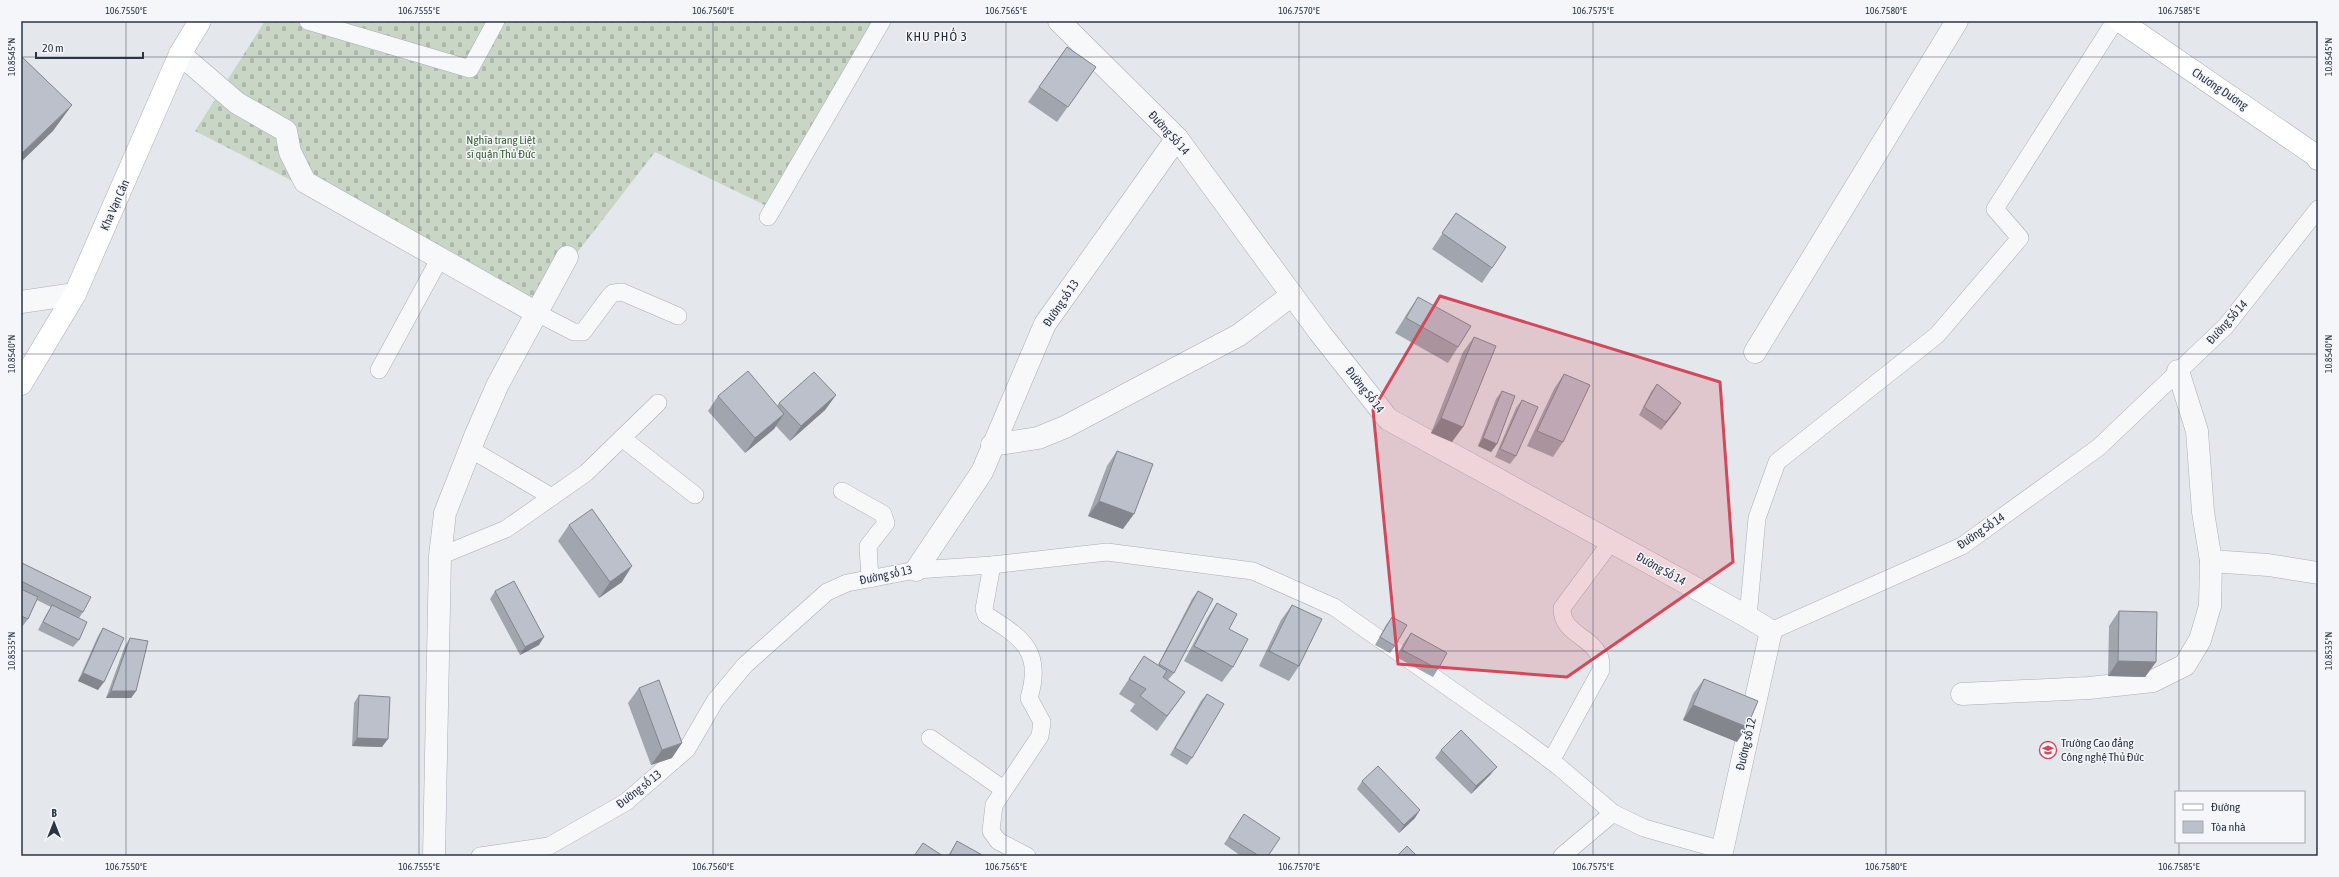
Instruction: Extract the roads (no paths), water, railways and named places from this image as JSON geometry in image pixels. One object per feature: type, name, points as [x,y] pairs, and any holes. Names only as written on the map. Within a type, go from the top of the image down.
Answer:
[{"type":"main road","name":"Kha Vạn Cân","points":[[21,384],[76,294],[180,54],[200,21]]},
{"type":"main road","name":"Chương Dương","points":[[2120,21],[2317,156]]},
{"type":"street","name":"Đường Số 14","points":[[1059,21],[1177,138],[1292,295],[1388,420],[1748,616],[1771,631]]},
{"type":"street","points":[[1755,352],[1957,21]]},
{"type":"street","points":[[180,54],[237,103],[286,131],[290,152],[305,182],[535,312]]},
{"type":"street","name":"Đường số 13","points":[[916,570],[982,472],[992,445],[1045,324],[1177,138]]},
{"type":"street","points":[[434,856],[440,556],[445,513],[498,384],[535,312],[566,258]]},
{"type":"street","points":[[21,302],[76,294]]},
{"type":"street","points":[[992,445],[1038,438],[1065,427],[1239,335],[1292,295]]},
{"type":"street","points":[[1962,694],[2089,688],[2153,681],[2185,665],[2200,640],[2210,606],[2211,561],[2203,512],[2197,431],[2178,371]]},
{"type":"street","points":[[2211,561],[2268,566],[2318,573]]},
{"type":"street","name":"Đường số 12","points":[[1721,853],[1771,631]]},
{"type":"lane","points":[[308,21],[470,69],[496,21]]},
{"type":"lane","points":[[768,216],[882,21]]},
{"type":"lane","points":[[1748,616],[1757,518],[1777,462],[1937,335],[2020,238],[1995,209],[2115,21]]},
{"type":"lane","name":"Đường Số 14","points":[[1771,631],[1962,546],[2099,447],[2226,326],[2318,209]]},
{"type":"lane","points":[[379,370],[440,258]]},
{"type":"lane","points":[[535,312],[574,332],[583,332],[609,297],[613,293],[622,292],[678,316]]},
{"type":"lane","points":[[440,556],[506,529],[552,497],[586,473],[658,404]]},
{"type":"lane","points":[[622,438],[695,495]]},
{"type":"lane","points":[[470,449],[552,497]]},
{"type":"lane","points":[[842,491],[883,514],[886,523],[868,546],[870,579]]},
{"type":"lane","points":[[1552,761],[1601,670],[1600,656],[1590,643],[1569,628],[1562,619],[1562,608],[1611,542]]},
{"type":"lane","points":[[916,570],[992,566],[1107,552],[1253,571],[1334,607],[1552,761],[1613,813],[1644,828],[1721,853]]},
{"type":"lane","points":[[992,566],[984,609],[986,615],[1019,637],[1034,659],[1034,681],[1029,698],[1042,722],[1040,736],[1003,789],[994,805],[991,831],[998,842],[1026,856]]},
{"type":"lane","name":"Đường số 13","points":[[480,856],[550,846],[626,802],[687,750],[715,701],[745,665],[780,632],[827,592],[847,583],[916,570]]},
{"type":"lane","points":[[930,738],[1003,789]]},
{"type":"lane","points":[[1562,856],[1613,813]]},
{"type":"place","name":"Trường Cao đẳng Công nghệ Thủ Đức","points":[[2048,750]]},
{"type":"district","name":"KHU PHỐ 3","points":[[937,36]]},
{"type":"park label","name":"Nghĩa trang Liệt sĩ quận Thủ Đức","points":[[501,147]]}]
